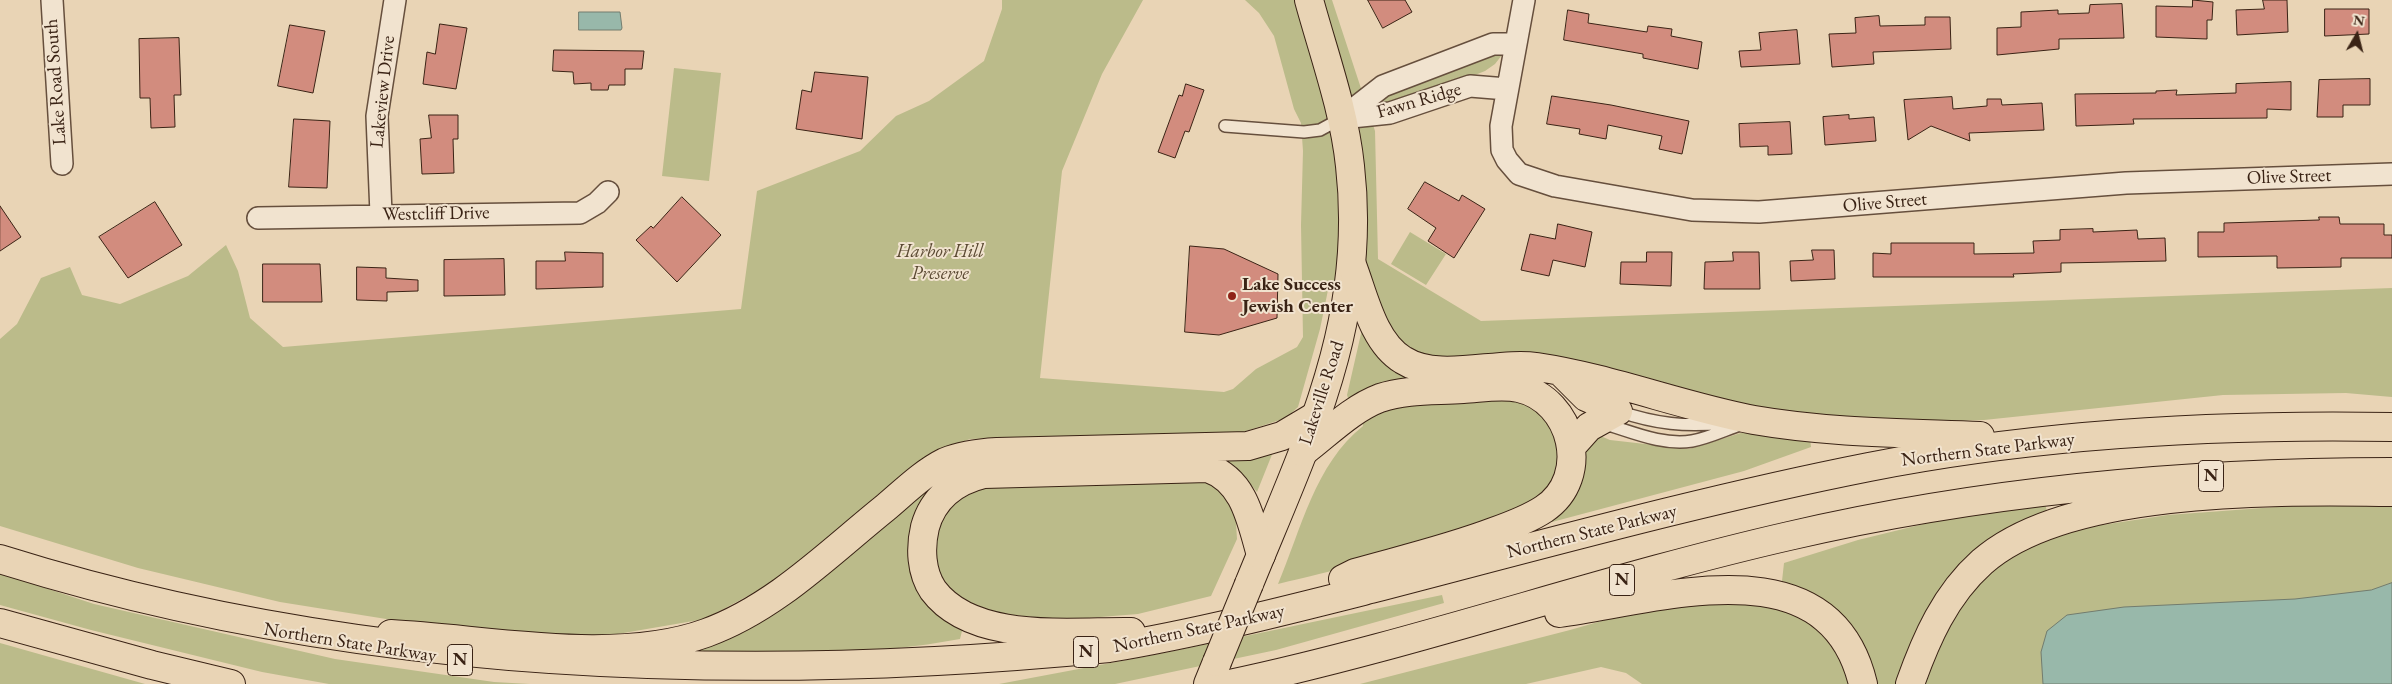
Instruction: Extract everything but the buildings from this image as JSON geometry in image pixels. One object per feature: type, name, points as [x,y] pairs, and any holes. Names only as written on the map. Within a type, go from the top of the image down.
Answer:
[{"type":"main road","name":"Lakeville Road","points":[[1208,684],[1319,414],[1342,332],[1352,265],[1353,193],[1342,118],[1310,0]]},
{"type":"main road","points":[[1352,265],[1382,337],[1393,352],[1408,363],[1432,370],[1521,366],[1561,372],[1754,420],[1810,428],[1853,432],[2072,438]]},
{"type":"main road","points":[[1561,372],[1607,417],[1583,431],[1572,446]]},
{"type":"main road","points":[[1264,616],[1355,573],[1459,544],[1534,515],[1553,502],[1565,485],[1571,466],[1572,446],[1560,416],[1545,400],[1519,388],[1502,387],[1420,392],[1382,398],[1356,411],[1303,452]]},
{"type":"main road","points":[[257,627],[586,648],[636,646],[686,638],[718,628],[759,608],[792,584],[920,478],[955,458],[997,452],[1248,446],[1282,436],[1319,414]]},
{"type":"main road","name":"Northern State Parkway","points":[[0,559],[126,596],[257,627],[387,650],[516,666],[647,676],[736,678],[846,676],[973,667],[1103,650],[1198,632],[1785,484],[1930,456],[2072,438],[2244,427],[2392,427]]},
{"type":"main road","points":[[1198,632],[1043,631],[996,626],[969,619],[944,603],[927,579],[922,561],[922,546],[924,530],[931,512],[941,497],[953,487],[984,474],[1208,468],[1225,476],[1238,489],[1247,508],[1261,555]]},
{"type":"main road","name":"N","points":[[1230,684],[1295,670],[1760,543],[1920,509],[2032,492],[2162,479],[2297,472],[2392,472]]},
{"type":"main road","points":[[1910,684],[1925,643],[1944,607],[1956,590],[1996,551],[2044,526],[2099,511],[2201,496],[2267,493],[2392,492]]},
{"type":"main road","points":[[1458,626],[1586,609],[1680,593],[1716,589],[1749,589],[1787,598],[1819,615],[1836,630],[1849,649],[1859,668],[1863,684]]},
{"type":"main road","points":[[0,623],[142,662],[232,684]]},
{"type":"street","name":"Lake Road South","points":[[52,0],[62,164]]},
{"type":"street","name":"Lakeview Drive","points":[[380,214],[377,116],[394,0]]},
{"type":"street","name":"Olive Street","points":[[1524,0],[1501,126],[1502,150],[1507,160],[1519,174],[1555,186],[1712,212],[1791,210],[2126,183],[2392,174]]},
{"type":"street","name":"Fawn Ridge","points":[[1342,118],[1383,86],[1493,44],[1515,44]]},
{"type":"street","name":"Fawn Ridge","points":[[1342,118],[1390,113],[1470,86],[1507,88]]},
{"type":"street","name":"Westcliff Drive","points":[[258,218],[380,214],[580,212],[597,203],[608,192]]},
{"type":"lane","points":[[1225,126],[1304,132],[1320,130],[1342,118]]},
{"type":"lane","points":[[1607,417],[1685,426],[1754,420]]},
{"type":"lane","points":[[1607,417],[1653,438],[1680,442],[1693,441],[1754,420]]},
{"type":"green space","name":"Harbor Hill Preserve","points":[[1002,0],[1143,0],[1102,74],[1062,171],[1040,378],[1224,392],[1233,389],[1256,369],[1297,347],[1303,337],[1301,225],[1303,151],[1301,123],[1294,109],[1274,36],[1259,13],[1245,0],[1332,0],[1375,131],[1378,259],[1481,321],[2392,288],[2392,397],[2346,393],[2223,395],[1984,420],[1904,422],[1839,417],[1755,407],[1571,360],[1524,352],[1445,357],[1415,353],[1392,335],[1376,297],[1328,290],[1320,329],[1298,407],[1286,418],[1243,432],[970,439],[930,454],[770,584],[705,619],[606,636],[455,630],[280,602],[138,568],[0,526],[0,339],[17,324],[41,278],[70,267],[82,295],[120,304],[188,276],[226,245],[238,271],[250,318],[283,347],[741,309],[757,191],[860,151],[896,116],[929,101],[984,61],[1002,9]]},
{"type":"green space","points":[[1487,55],[1502,55],[1495,64],[1485,71],[1407,102],[1372,106],[1378,97]]},
{"type":"green space","points":[[674,68],[721,73],[709,181],[662,176]]},
{"type":"green space","points":[[1410,232],[1446,254],[1426,285],[1391,264]]},
{"type":"green space","points":[[1363,325],[1412,372],[1402,381],[1349,401],[1347,395]]},
{"type":"green space","points":[[1511,394],[1548,411],[1556,437],[1560,464],[1559,472],[1556,481],[1541,497],[1511,514],[1428,544],[1278,584],[1302,520],[1321,478],[1347,441],[1363,426],[1362,415],[1401,401]]},
{"type":"green space","points":[[1754,429],[1810,438],[1811,447],[1744,471],[1552,522],[1550,513],[1583,440],[1598,435],[1610,440],[1689,449]]},
{"type":"green space","points":[[1273,452],[1257,492],[1236,467],[1216,458]]},
{"type":"green space","points":[[930,478],[936,485],[910,538],[963,627],[960,639],[924,645],[851,652],[668,656]]},
{"type":"green space","points":[[1218,479],[1241,519],[1236,522],[1237,539],[1211,596],[1138,614],[1063,620],[994,613],[946,591],[932,564],[932,532],[950,504],[985,482]]},
{"type":"green space","points":[[2045,504],[2047,511],[2005,532],[1966,561],[1938,592],[1919,624],[1897,684],[1874,684],[1862,648],[1854,632],[1843,619],[1816,597],[1782,581],[1784,563],[1858,540],[1944,519]]},
{"type":"green space","points":[[2392,504],[2392,684],[1918,684],[1972,582],[2021,543],[2062,531],[2168,515],[2303,505]]},
{"type":"green space","points":[[0,573],[94,604],[335,659],[494,682],[530,684],[329,684],[262,672],[91,630],[0,605]]},
{"type":"green space","points":[[1442,595],[1444,603],[1276,650],[1115,684],[999,684],[1169,652]]},
{"type":"green space","points":[[1748,601],[1790,606],[1831,635],[1853,684],[1642,684],[1626,673],[1601,667],[1526,684],[1360,684],[1570,630],[1668,602]]},
{"type":"green space","points":[[0,643],[145,684],[0,684]]},
{"type":"shaded area","points":[[579,12],[620,12],[622,28],[621,30],[579,30]]},
{"type":"shaded area","points":[[2392,583],[2392,684],[2043,684],[2041,652],[2047,631],[2067,615],[2124,607],[2295,599],[2371,590]]},
{"type":"place","name":"Lake Success Jewish Center","points":[[1232,296]]}]
